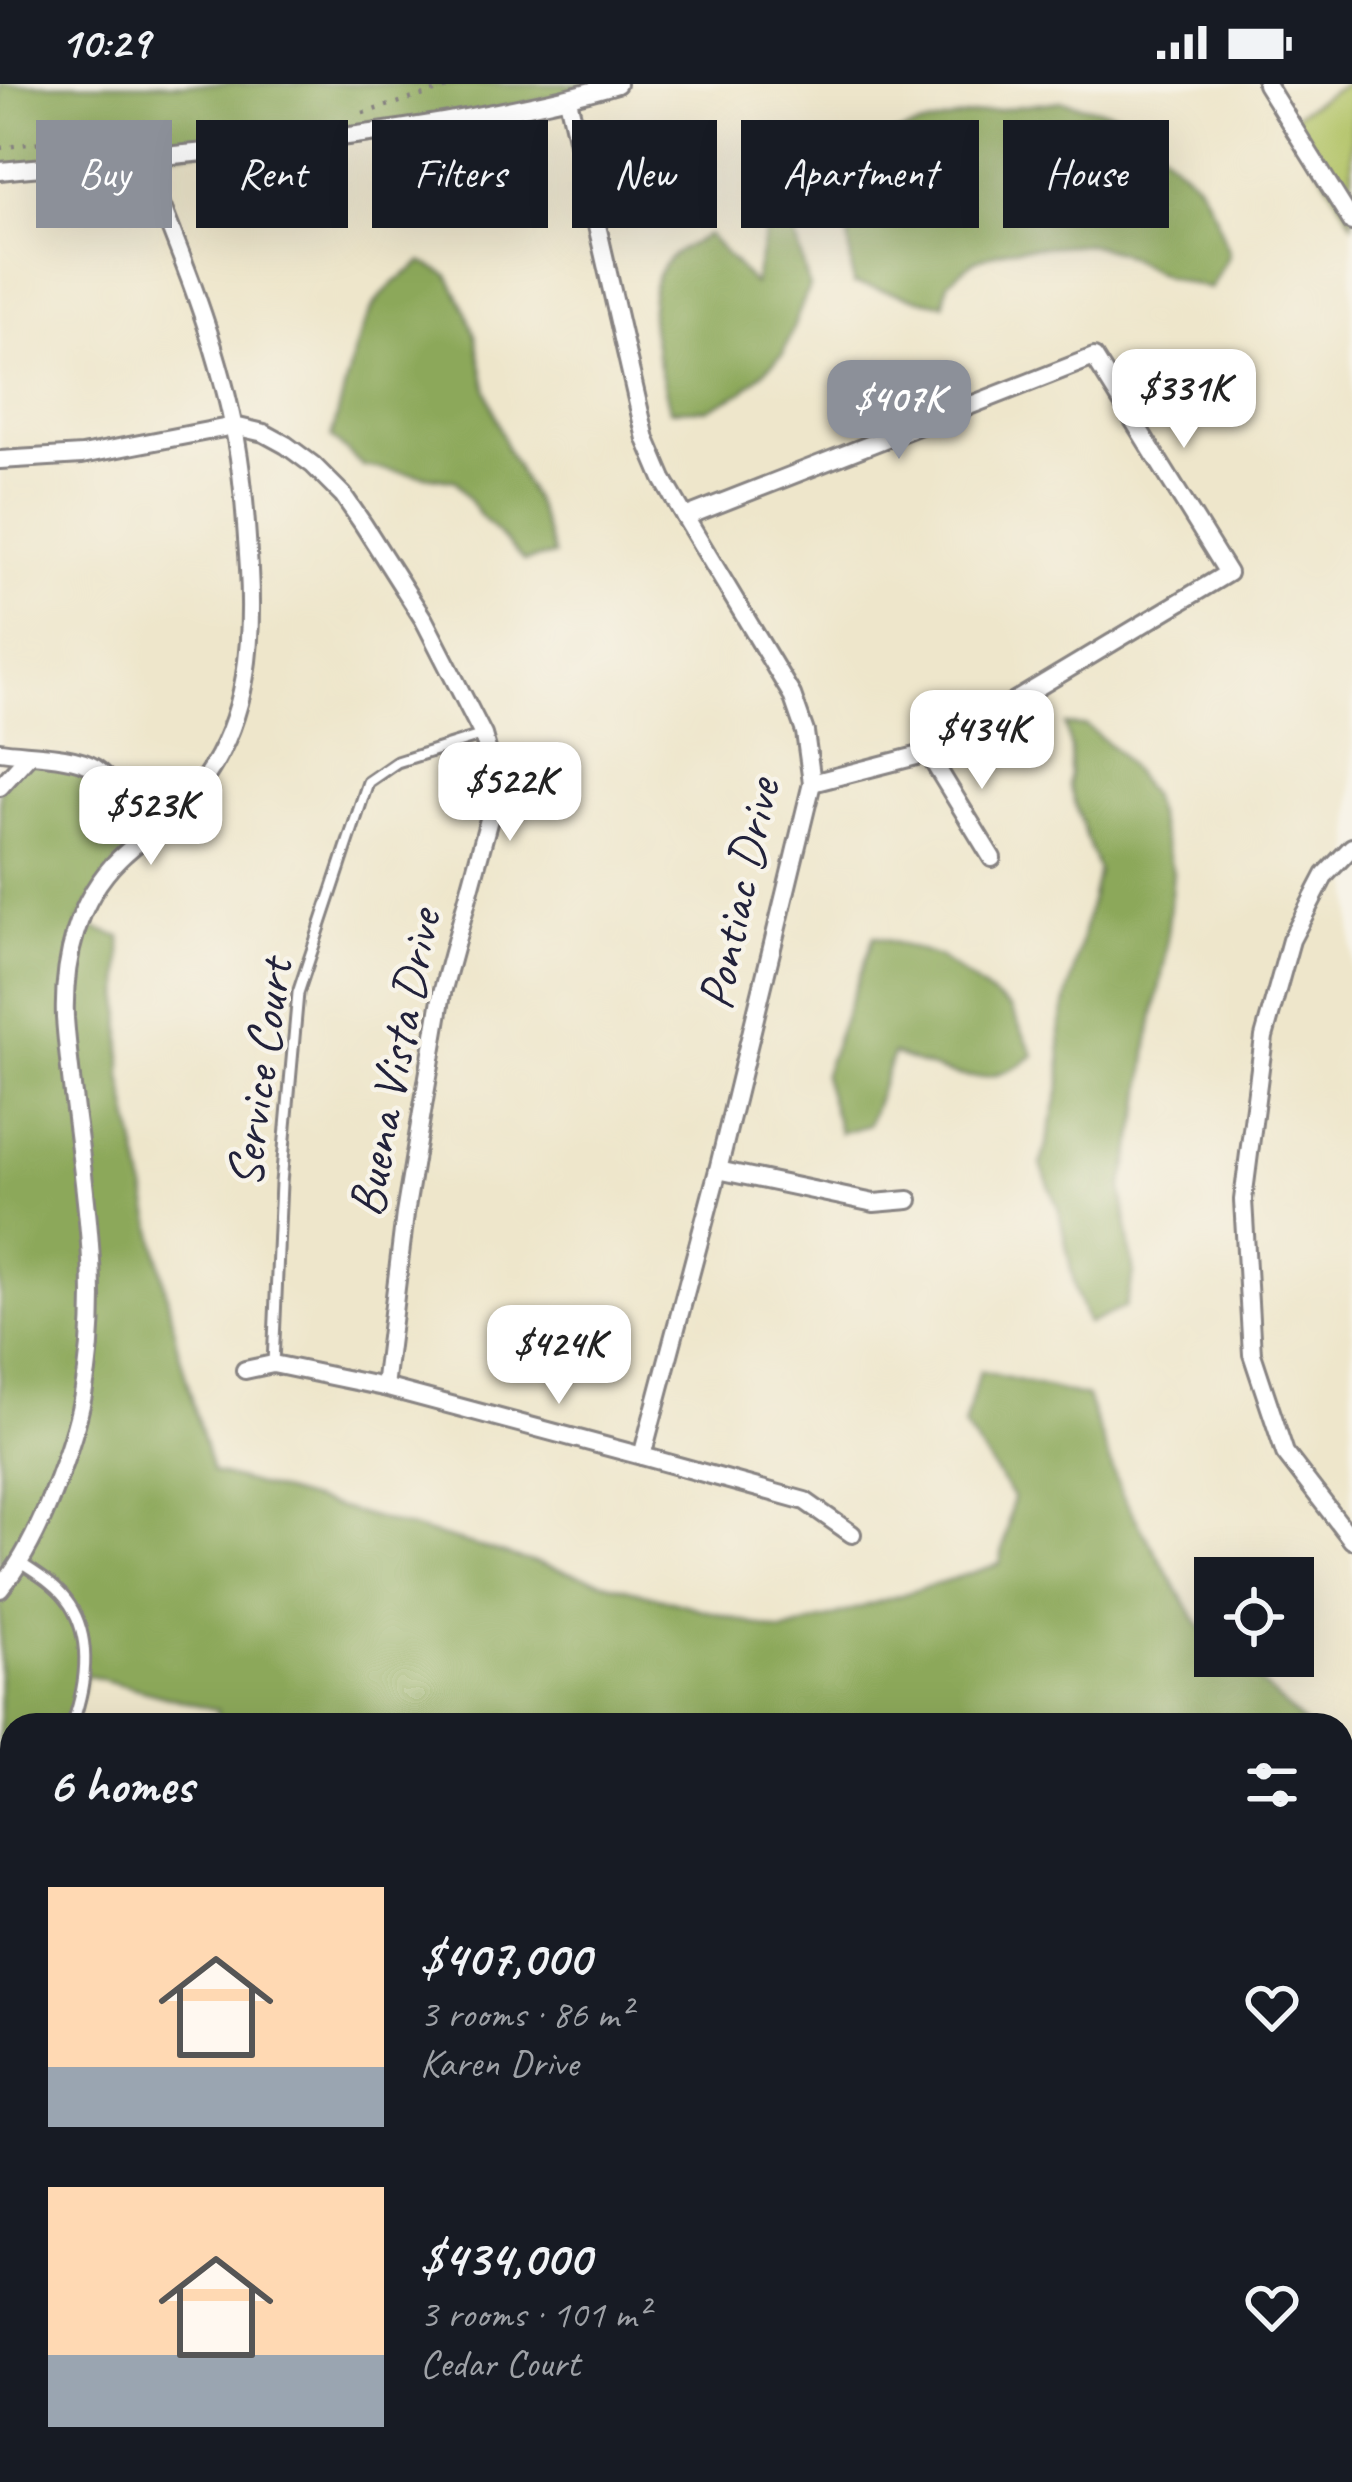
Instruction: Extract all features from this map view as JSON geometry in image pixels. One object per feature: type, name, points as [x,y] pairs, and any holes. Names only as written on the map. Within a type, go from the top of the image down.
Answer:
[{"type":"street","points":[[172,155],[286,146],[427,125],[568,99],[616,84]]},
{"type":"street","points":[[1265,84],[1352,222]]},
{"type":"street","name":"Pontiac Drive","points":[[568,99],[646,439],[685,518],[792,695],[805,732],[812,783],[718,1170],[642,1456]]},
{"type":"street","points":[[0,171],[36,167]]},
{"type":"street","points":[[0,1589],[44,1516],[65,1461],[83,1396],[90,1342],[87,1211],[65,1018],[68,957],[97,886],[118,859],[184,804],[220,755],[239,707],[249,658],[247,527],[234,426],[171,228]]},
{"type":"street","points":[[685,518],[1094,357],[1228,573],[928,752],[812,783]]},
{"type":"street","points":[[0,460],[82,455],[234,426]]},
{"type":"street","name":"Buena Vista Drive","points":[[234,426],[264,433],[286,445],[343,495],[424,620],[483,735],[490,760],[492,808],[442,993],[405,1214],[384,1388]]},
{"type":"street","points":[[0,751],[74,760],[95,768],[148,836]]},
{"type":"street","points":[[928,752],[992,858]]},
{"type":"street","points":[[0,787],[28,756]]},
{"type":"street","points":[[1352,847],[1325,875],[1291,940],[1264,1037],[1243,1200],[1252,1354],[1285,1453],[1352,1540]]},
{"type":"street","points":[[718,1170],[874,1204],[909,1200]]},
{"type":"street","points":[[244,1370],[273,1364],[642,1456],[805,1501],[852,1534]]},
{"type":"lane","name":"Service Court","points":[[273,1364],[280,1183],[298,993],[368,782],[397,762],[483,735]]},
{"type":"lane","points":[[19,1562],[52,1584],[79,1625],[85,1675],[77,1713]]},
{"type":"path","points":[[352,116],[460,84]]},
{"type":"path","points":[[0,148],[83,136],[176,134]]},
{"type":"green space","points":[[0,84],[617,84],[450,120],[372,120],[372,131],[348,134],[348,120],[196,120],[196,150],[172,152],[172,120],[36,120],[36,167],[0,171]]},
{"type":"green space","points":[[1352,84],[1352,222],[1288,119]]},
{"type":"green space","points":[[1062,101],[1134,120],[1003,120],[1003,228],[1169,228],[1169,158],[1199,184],[1229,254],[1210,289],[1166,277],[1118,252],[1088,244],[1008,249],[975,260],[948,282],[944,304],[853,284],[848,228],[979,228],[979,120],[948,120]]},
{"type":"green space","points":[[767,228],[794,228],[809,287],[783,354],[742,392],[708,409],[670,410],[651,314],[657,277],[667,261],[708,235],[754,284]]},
{"type":"green space","points":[[422,262],[448,275],[466,310],[507,449],[537,506],[554,555],[524,561],[479,514],[456,481],[363,466],[331,437],[370,312],[388,289]]},
{"type":"green space","points":[[1065,725],[1087,726],[1119,753],[1150,795],[1173,872],[1165,960],[1141,1108],[1122,1189],[1134,1275],[1125,1307],[1088,1324],[1076,1292],[1059,1211],[1041,1165],[1061,1084],[1060,1027],[1098,871],[1069,786],[1071,750]]},
{"type":"green space","points":[[28,756],[95,768],[149,836],[119,859],[78,923],[121,937],[122,1077],[177,1345],[212,1472],[782,1632],[1000,1564],[1013,1497],[964,1426],[980,1371],[1087,1397],[1122,1495],[1194,1617],[1194,1677],[1254,1677],[1292,1713],[217,1713],[86,1675],[75,1713],[0,1713],[0,787]]},
{"type":"green space","points":[[874,936],[939,957],[1011,1009],[1034,1055],[1016,1067],[982,1077],[947,1073],[893,1054],[868,1125],[840,1133],[823,1076]]}]
